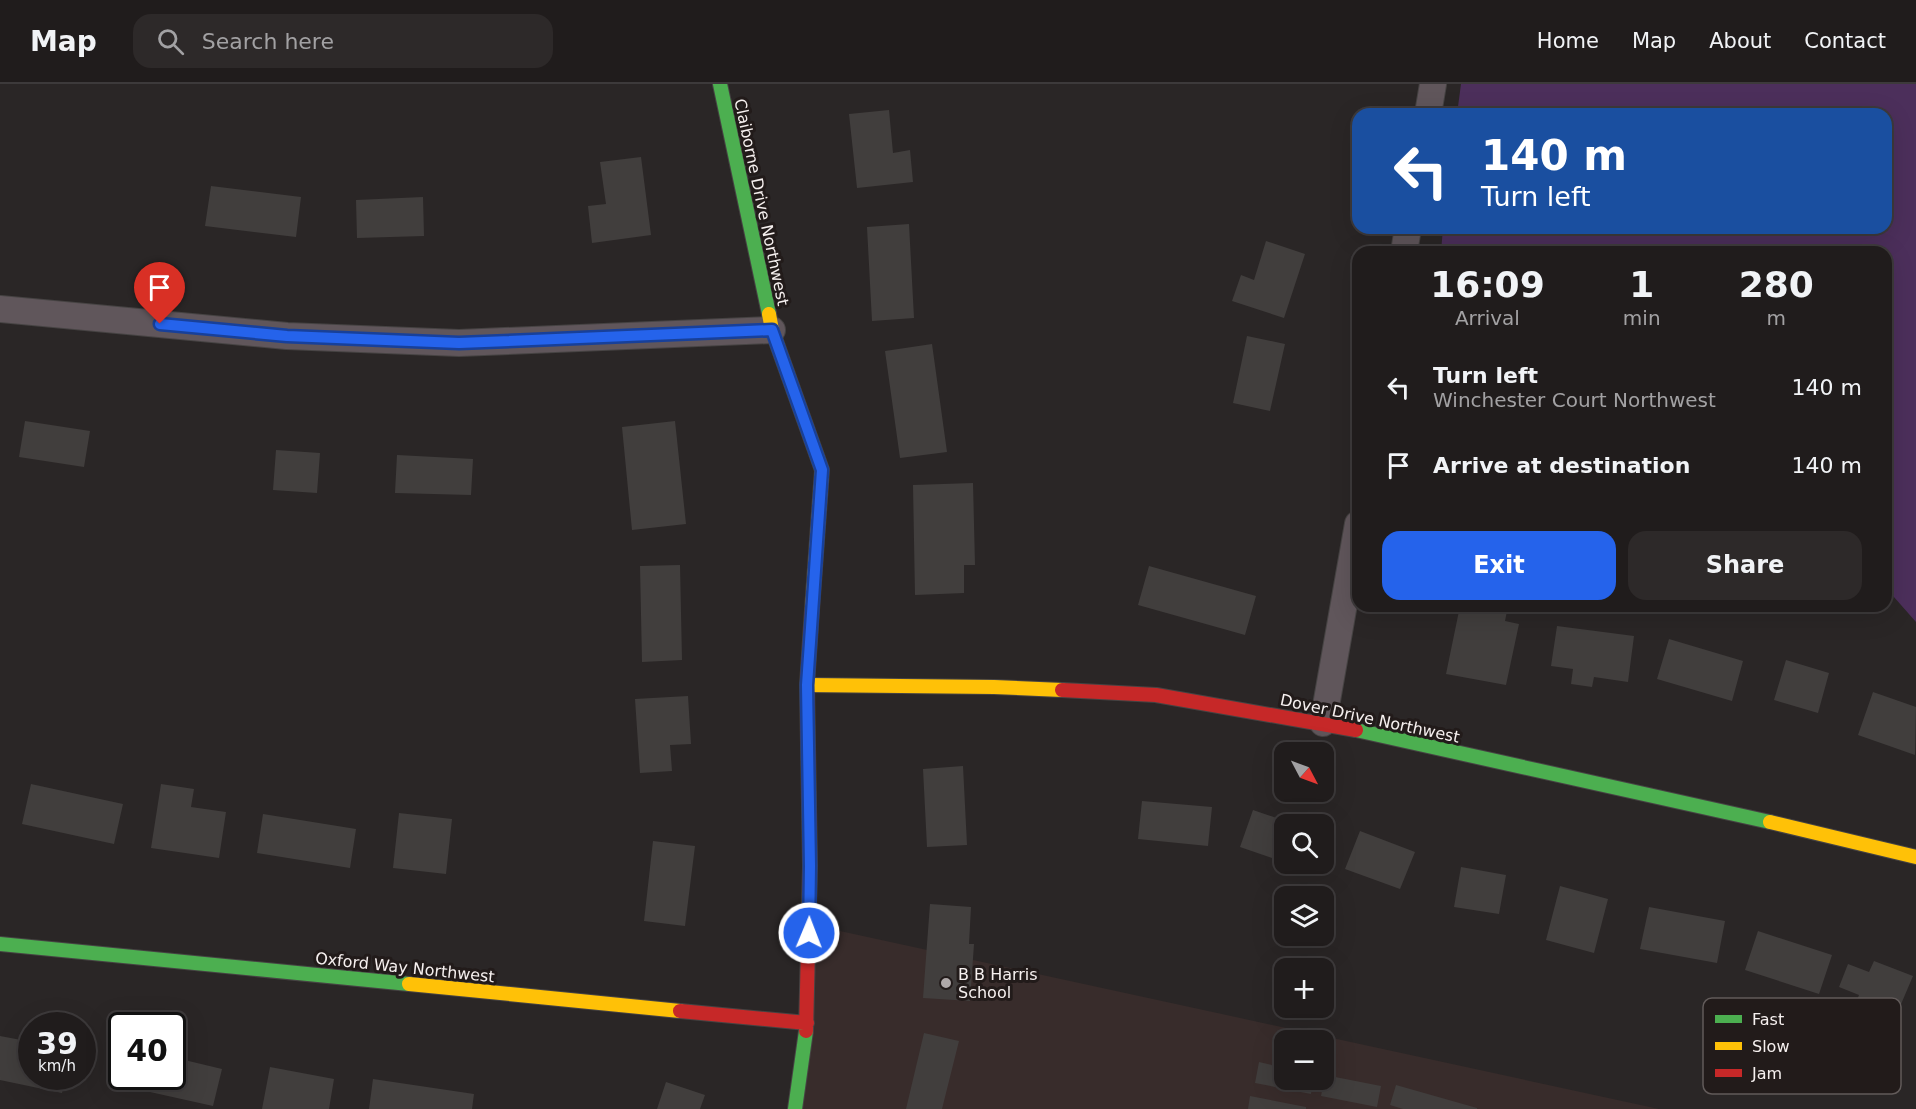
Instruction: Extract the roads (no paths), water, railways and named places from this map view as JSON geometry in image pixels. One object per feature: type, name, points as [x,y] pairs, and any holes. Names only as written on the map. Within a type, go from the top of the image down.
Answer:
[{"type":"street","name":"Claiborne Drive Northwest","points":[[720,84],[772,330],[822,470],[807,685],[810,866],[807,1023],[795,1109]]},
{"type":"street","points":[[1429,108],[1433,84]]},
{"type":"street","points":[[0,309],[287,336],[459,343],[772,330]]},
{"type":"street","points":[[1323,723],[1352,558]]},
{"type":"street","name":"Dover Drive Northwest","points":[[807,685],[994,687],[1156,695],[1323,723],[1749,817],[1916,857]]},
{"type":"street","name":"Oxford Way Northwest","points":[[0,944],[807,1023]]},
{"type":"place","name":"B B Harris School","points":[[946,983]]}]
